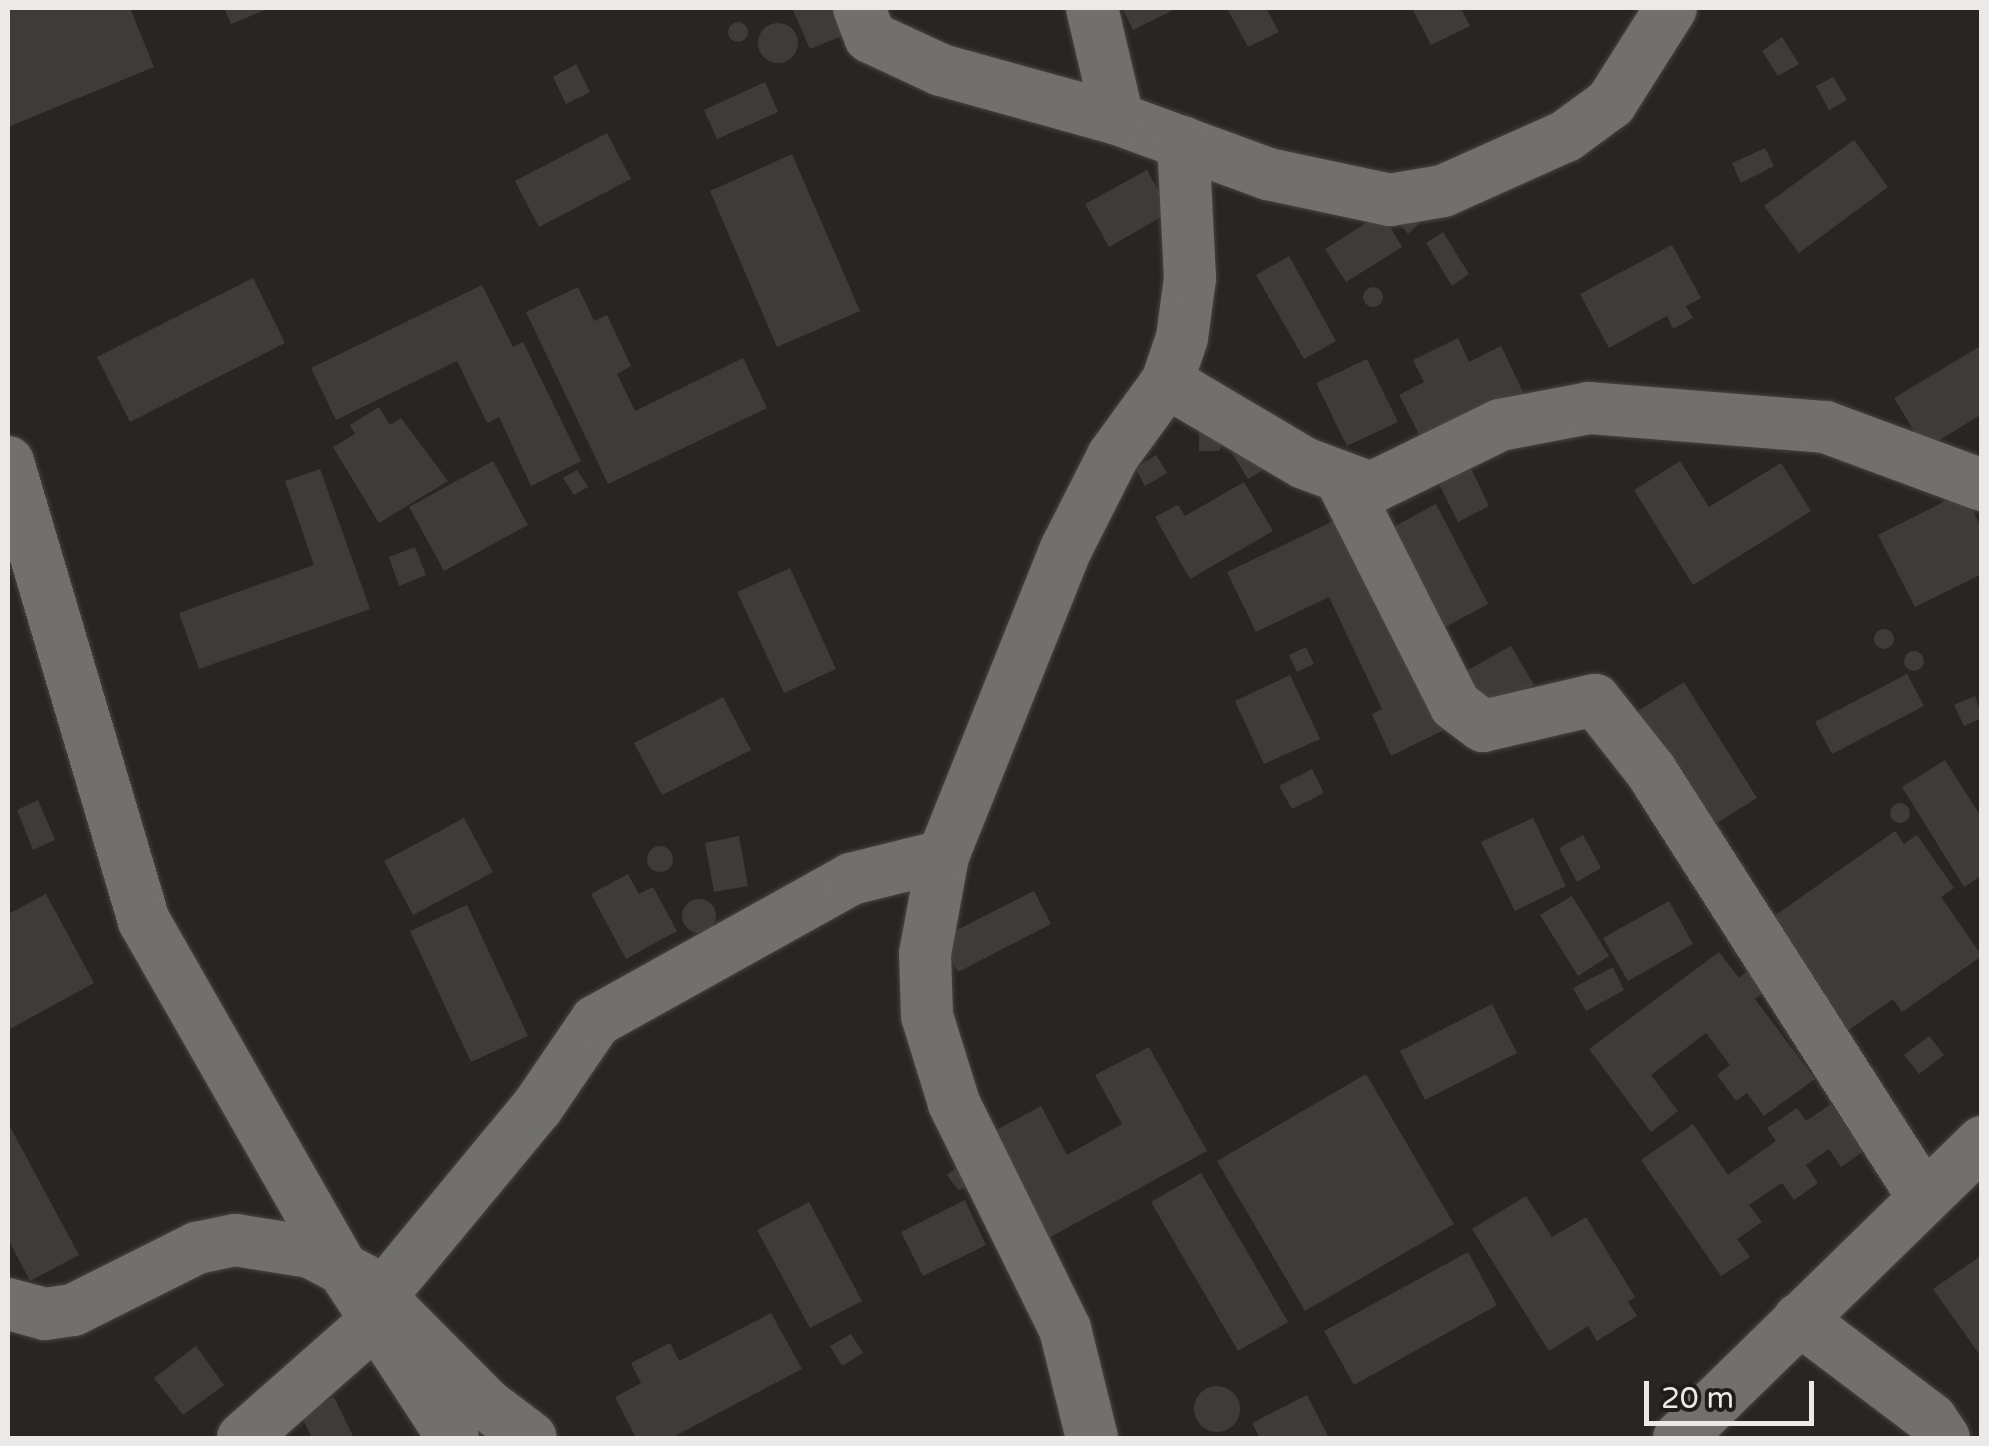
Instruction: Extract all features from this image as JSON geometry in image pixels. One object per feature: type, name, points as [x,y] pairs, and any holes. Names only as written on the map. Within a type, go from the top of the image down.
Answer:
[{"type":"street","points":[[858,8],[870,38],[941,70],[1118,119],[1344,194],[1390,200],[1444,191],[1519,162],[1611,103],[1670,8]]},
{"type":"street","points":[[1092,8],[1118,119]]},
{"type":"street","points":[[1092,1438],[1065,1329],[954,1103],[927,1016],[926,954],[943,856],[1066,549],[1113,456],[1167,382],[1182,338],[1190,278],[1182,142]]},
{"type":"street","points":[[1167,382],[1304,464],[1370,488],[1500,425],[1589,408],[1825,426],[1982,485]]},
{"type":"street","points":[[8,462],[144,921],[453,1438]]},
{"type":"street","points":[[1340,477],[1455,705],[1483,726],[1595,700],[1651,771],[1922,1195]]},
{"type":"street","points":[[243,1438],[366,1294],[538,1106],[596,1021],[851,879],[943,856]]},
{"type":"street","points":[[1680,1438],[1922,1195],[1982,1142]]},
{"type":"street","points":[[8,1304],[44,1314],[73,1310],[197,1248],[235,1240],[310,1252],[366,1294],[486,1404],[531,1438]]},
{"type":"street","points":[[1799,1319],[1931,1419],[1944,1438]]},
{"type":"building","points":[[8,8],[130,8],[154,67],[8,127]]},
{"type":"building","points":[[224,8],[270,8],[231,24]]},
{"type":"building","points":[[792,8],[841,8],[852,32],[810,49]]},
{"type":"building","points":[[1122,8],[1177,8],[1133,30]]},
{"type":"building","points":[[1227,8],[1266,8],[1279,32],[1248,47]]},
{"type":"building","points":[[1412,8],[1461,8],[1470,26],[1431,45]]},
{"type":"building","points":[[734,22],[742,22],[748,32],[742,42],[734,42],[728,36],[728,28]]},
{"type":"building","points":[[778,23],[792,29],[798,43],[792,57],[778,63],[764,57],[758,43],[764,29]]},
{"type":"building","points":[[1782,37],[1799,64],[1778,76],[1762,51]]},
{"type":"building","points":[[576,64],[590,92],[566,104],[553,77]]},
{"type":"building","points":[[1833,77],[1847,100],[1829,110],[1816,86]]},
{"type":"building","points":[[765,82],[778,112],[717,139],[704,110]]},
{"type":"building","points":[[607,133],[631,179],[539,227],[515,181]]},
{"type":"building","points":[[1854,140],[1888,187],[1799,253],[1764,206]]},
{"type":"building","points":[[1765,148],[1774,166],[1741,183],[1732,163]]},
{"type":"building","points":[[792,154],[860,311],[777,347],[710,191]]},
{"type":"building","points":[[1147,170],[1170,212],[1109,247],[1085,204]]},
{"type":"building","points":[[1382,213],[1402,247],[1346,282],[1325,249]]},
{"type":"building","points":[[1396,220],[1422,221],[1408,234]]},
{"type":"building","points":[[1443,232],[1469,274],[1452,286],[1426,243]]},
{"type":"building","points":[[1672,245],[1701,298],[1686,306],[1693,318],[1673,329],[1667,316],[1609,348],[1580,294]]},
{"type":"building","points":[[1289,256],[1336,341],[1304,359],[1256,275]]},
{"type":"building","points":[[253,278],[285,343],[130,422],[97,357]]},
{"type":"building","points":[[482,285],[513,347],[523,342],[581,461],[531,486],[499,417],[487,423],[457,361],[336,420],[311,368]]},
{"type":"building","points":[[578,287],[594,321],[607,315],[631,366],[617,374],[635,411],[743,358],[767,408],[608,484],[526,312]]},
{"type":"building","points":[[1373,287],[1383,297],[1373,307],[1363,297]]},
{"type":"building","points":[[1458,338],[1469,362],[1501,346],[1525,396],[1425,446],[1399,395],[1424,382],[1413,360]]},
{"type":"building","points":[[1982,345],[1982,414],[1925,449],[1894,398]]},
{"type":"building","points":[[1367,359],[1398,422],[1347,446],[1316,383]]},
{"type":"building","points":[[379,407],[390,425],[401,418],[448,481],[379,523],[333,447],[355,434],[350,425]]},
{"type":"building","points":[[1199,430],[1224,441],[1219,451],[1199,451]]},
{"type":"building","points":[[1248,440],[1265,469],[1248,479],[1230,450]]},
{"type":"building","points":[[1156,455],[1167,473],[1145,486],[1135,468]]},
{"type":"building","points":[[1465,456],[1489,506],[1458,522],[1433,472]]},
{"type":"building","points":[[493,461],[528,525],[444,571],[409,507]]},
{"type":"building","points":[[1680,461],[1709,507],[1781,463],[1811,511],[1693,585],[1634,490]]},
{"type":"building","points":[[320,469],[370,609],[199,669],[179,613],[314,565],[285,481]]},
{"type":"building","points":[[577,470],[588,487],[574,495],[563,478]]},
{"type":"building","points":[[1244,482],[1273,531],[1190,579],[1155,517],[1178,505],[1185,516]]},
{"type":"building","points":[[1963,492],[1982,529],[1982,574],[1915,607],[1878,535]]},
{"type":"building","points":[[1436,504],[1488,604],[1436,632],[1384,532]]},
{"type":"building","points":[[1348,514],[1450,727],[1391,756],[1372,714],[1382,709],[1329,597],[1256,632],[1227,572]]},
{"type":"building","points":[[415,547],[426,575],[399,586],[389,557]]},
{"type":"building","points":[[790,568],[836,669],[784,693],[737,592]]},
{"type":"building","points":[[1884,629],[1894,639],[1884,649],[1874,639]]},
{"type":"building","points":[[1511,646],[1534,685],[1482,713],[1461,674]]},
{"type":"building","points":[[1306,647],[1314,664],[1297,672],[1289,655]]},
{"type":"building","points":[[1914,651],[1924,661],[1914,671],[1904,661]]},
{"type":"building","points":[[1907,674],[1924,706],[1832,754],[1815,722]]},
{"type":"building","points":[[1290,675],[1320,739],[1264,764],[1235,701]]},
{"type":"building","points":[[1684,682],[1757,798],[1709,828],[1636,712]]},
{"type":"building","points":[[1975,696],[1982,718],[1964,726],[1954,705]]},
{"type":"building","points":[[723,697],[751,750],[662,795],[634,743]]},
{"type":"building","points":[[1945,760],[1982,818],[1982,875],[1964,887],[1902,787]]},
{"type":"building","points":[[1312,769],[1324,793],[1292,809],[1279,786]]},
{"type":"building","points":[[38,800],[55,840],[33,850],[17,810]]},
{"type":"building","points":[[1896,803],[1904,803],[1910,813],[1904,823],[1896,823],[1890,817],[1890,809]]},
{"type":"building","points":[[464,818],[493,872],[413,915],[384,861]]},
{"type":"building","points":[[1533,818],[1566,886],[1515,911],[1481,842]]},
{"type":"building","points":[[1895,831],[1904,844],[1917,835],[1954,888],[1941,897],[1982,956],[1902,1012],[1893,999],[1843,1034],[1764,923]]},
{"type":"building","points":[[1583,835],[1601,868],[1577,882],[1559,848]]},
{"type":"building","points":[[739,836],[748,886],[714,892],[705,843]]},
{"type":"building","points":[[660,846],[669,850],[673,859],[669,868],[660,872],[651,868],[647,859],[651,850]]},
{"type":"building","points":[[628,874],[639,894],[653,887],[677,931],[626,959],[591,894]]},
{"type":"building","points":[[1034,891],[1051,924],[958,972],[941,938]]},
{"type":"building","points":[[46,894],[94,983],[8,1030],[8,914]]},
{"type":"building","points":[[1572,896],[1609,956],[1578,976],[1540,915]]},
{"type":"building","points":[[699,899],[711,904],[716,916],[711,928],[699,933],[687,928],[682,916],[687,904]]},
{"type":"building","points":[[1669,901],[1693,944],[1628,981],[1603,938]]},
{"type":"building","points":[[467,905],[528,1036],[471,1062],[410,931]]},
{"type":"building","points":[[1719,952],[1739,978],[1752,968],[1768,989],[1755,999],[1815,1079],[1764,1116],[1747,1093],[1736,1101],[1717,1075],[1730,1065],[1706,1033],[1651,1075],[1678,1111],[1651,1132],[1589,1049]]},
{"type":"building","points":[[1613,967],[1624,990],[1586,1011],[1573,988]]},
{"type":"building","points":[[1492,1004],[1517,1053],[1425,1100],[1400,1051]]},
{"type":"building","points":[[1929,1036],[1944,1055],[1919,1074],[1904,1055]]},
{"type":"building","points":[[1149,1047],[1207,1151],[1045,1240],[987,1135],[1041,1106],[1067,1155],[1122,1124],[1095,1075]]},
{"type":"building","points":[[1366,1074],[1454,1224],[1305,1311],[1217,1161]]},
{"type":"building","points":[[1831,1104],[1864,1151],[1841,1167],[1829,1149],[1806,1165],[1818,1183],[1794,1200],[1782,1183],[1749,1205],[1762,1222],[1737,1239],[1750,1257],[1721,1276],[1641,1160],[1693,1124],[1728,1175],[1776,1141],[1767,1128],[1797,1108],[1806,1121]]},
{"type":"building","points":[[8,1123],[79,1255],[30,1281],[8,1239]]},
{"type":"building","points":[[961,1164],[968,1187],[958,1190],[947,1175]]},
{"type":"building","points":[[1201,1173],[1288,1322],[1238,1351],[1151,1202]]},
{"type":"building","points":[[1526,1196],[1552,1237],[1586,1217],[1635,1297],[1628,1302],[1637,1316],[1597,1341],[1588,1326],[1549,1351],[1472,1229]]},
{"type":"building","points":[[965,1200],[986,1245],[923,1276],[901,1232]]},
{"type":"building","points":[[809,1202],[862,1301],[810,1328],[757,1230]]},
{"type":"building","points":[[1468,1252],[1497,1305],[1354,1385],[1324,1331]]},
{"type":"building","points":[[1982,1255],[1982,1358],[1933,1289]]},
{"type":"building","points":[[771,1313],[802,1369],[671,1438],[636,1438],[615,1397],[641,1383],[631,1363],[670,1343],[679,1361]]},
{"type":"building","points":[[851,1334],[863,1353],[842,1366],[830,1346]]},
{"type":"building","points":[[196,1346],[224,1385],[183,1415],[154,1378]]},
{"type":"building","points":[[1217,1386],[1234,1392],[1240,1409],[1234,1426],[1217,1432],[1200,1426],[1194,1409],[1200,1392]]},
{"type":"building","points":[[1307,1395],[1329,1438],[1260,1438],[1252,1423]]},
{"type":"building","points":[[334,1397],[353,1436],[312,1438],[300,1413]]}]
